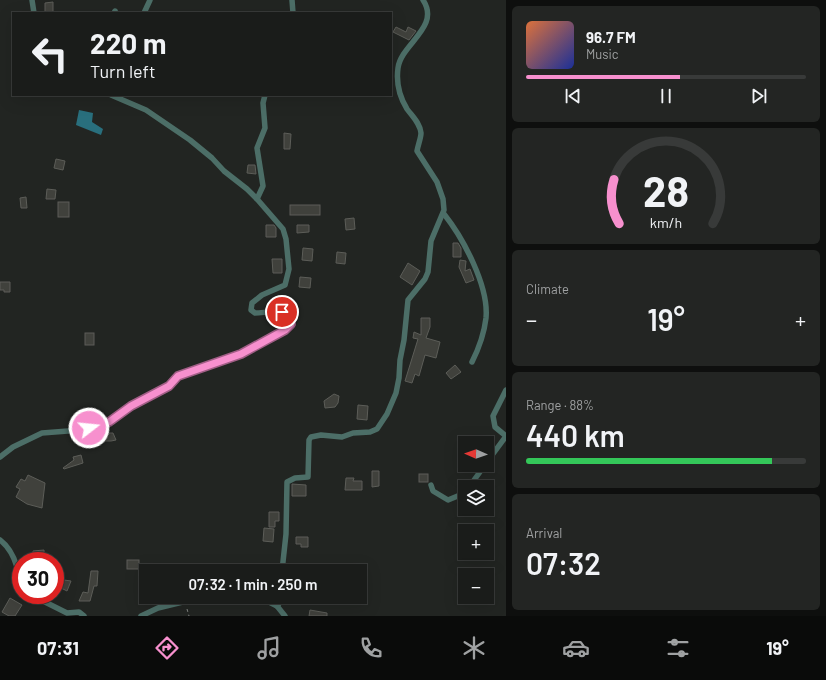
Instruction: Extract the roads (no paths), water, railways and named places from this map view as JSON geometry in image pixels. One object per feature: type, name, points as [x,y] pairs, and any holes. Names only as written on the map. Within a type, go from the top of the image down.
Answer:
[{"type":"street","points":[[32,0],[34,12]]},
{"type":"street","points":[[144,12],[150,0]]},
{"type":"street","points":[[292,0],[292,12]]},
{"type":"street","points":[[423,0],[428,17],[424,28],[407,49],[398,66],[398,87],[408,109],[416,120],[421,133],[417,151],[437,182],[443,199],[444,214],[466,246],[481,286],[486,306],[486,318],[481,343],[472,362]]},
{"type":"street","points":[[0,457],[13,447],[42,434],[81,430],[109,422],[131,406],[169,386],[178,376],[241,354],[289,327],[291,324],[290,318],[286,313],[255,313],[251,310],[252,303],[262,295],[285,285],[289,268],[286,238],[282,229],[248,189],[224,171],[212,158],[190,140],[146,110],[113,96]]},
{"type":"street","points":[[257,199],[263,186],[257,148],[265,128],[263,103],[265,96]]},
{"type":"street","points":[[283,564],[286,534],[287,482],[295,478],[308,477],[309,440],[312,437],[322,435],[342,437],[353,433],[370,432],[377,429],[387,414],[396,393],[399,378],[408,300],[425,279],[428,272],[431,241],[437,225],[444,214]]},
{"type":"street","points":[[494,452],[506,436],[495,427],[493,416],[506,390]]},
{"type":"street","points":[[431,485],[433,491],[448,500],[458,496]]},
{"type":"street","points":[[0,540],[7,545],[12,556]]},
{"type":"street","points":[[141,616],[158,608],[184,600],[212,597],[267,601],[277,606],[285,616]]},
{"type":"street","points":[[49,604],[67,613],[79,612],[84,616]]},
{"type":"water","points":[[79,110],[93,113],[92,122],[103,129],[101,135],[76,125]]}]
